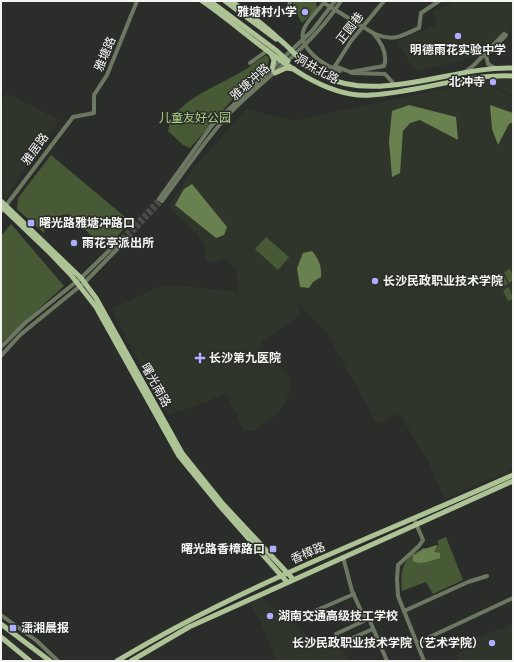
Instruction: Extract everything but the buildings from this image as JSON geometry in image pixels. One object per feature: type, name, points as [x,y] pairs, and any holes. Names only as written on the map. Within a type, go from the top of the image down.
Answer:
[{"type":"main road","name":"洞井北路","points":[[202,1],[234,23],[268,51],[328,89],[361,96],[382,94],[488,76],[513,76]]},
{"type":"main road","points":[[210,1],[285,61]]},
{"type":"main road","points":[[225,1],[270,36],[286,45]]},
{"type":"main road","name":"洞井北路","points":[[231,1],[323,76],[359,87],[394,84],[495,68],[513,68]]},
{"type":"main road","points":[[268,51],[274,60],[274,71],[286,68],[296,69]]},
{"type":"main road","name":"曙光南路","points":[[1,201],[3,208],[50,253],[78,284],[96,308],[180,456],[220,505],[282,576],[290,580]]},
{"type":"main road","name":"曙光南路","points":[[3,208],[83,280],[96,298],[182,453],[223,504],[288,573],[290,580]]},
{"type":"main road","name":"香樟路","points":[[117,661],[171,630],[288,573],[513,475]]},
{"type":"main road","name":"香樟路","points":[[131,661],[189,627],[290,580],[513,481]]},
{"type":"main road","points":[[1,624],[50,661]]},
{"type":"main road","points":[[1,637],[30,661]]},
{"type":"street","name":"雅塘路","points":[[94,113],[94,95],[107,75],[137,1]]},
{"type":"street","points":[[272,15],[289,8],[290,1]]},
{"type":"street","name":"雅塘冲路","points":[[160,200],[216,128],[230,113],[285,61],[306,45],[333,8],[335,1]]},
{"type":"street","name":"雅塘冲路","points":[[294,53],[304,39],[341,1]]},
{"type":"street","name":"正圆巷","points":[[334,67],[350,41],[384,1]]},
{"type":"street","points":[[394,84],[385,74],[349,73],[320,60],[306,45],[304,39],[304,28],[325,2],[373,33],[385,38],[395,39],[419,28],[421,13],[439,1]]},
{"type":"street","points":[[334,67],[350,72],[384,66],[386,61],[384,52],[380,41],[373,33]]},
{"type":"street","points":[[460,74],[474,65],[504,34],[506,35],[486,56],[488,64],[495,68]]},
{"type":"street","points":[[250,63],[268,51]]},
{"type":"street","name":"雅居路","points":[[3,208],[73,117],[94,113]]},
{"type":"street","points":[[1,347],[15,332],[83,280],[124,240]]},
{"type":"street","points":[[1,356],[20,335],[78,284]]},
{"type":"street","points":[[414,519],[423,540],[422,543],[401,561],[397,572],[398,596],[424,661]]},
{"type":"street","points":[[342,557],[362,613],[368,619],[387,661]]},
{"type":"street","points":[[404,610],[468,582],[487,576]]},
{"type":"street","points":[[308,614],[354,594]]},
{"type":"street","points":[[418,643],[513,598]]},
{"type":"street","points":[[1,615],[37,641],[58,661]]},
{"type":"street","points":[[336,634],[368,619]]},
{"type":"street","points":[[343,642],[373,629]]},
{"type":"shaded area","name":"明德雨花实验中学","points":[[457,1],[513,1],[513,24],[511,30],[488,54],[419,71],[411,65],[397,42],[438,24],[433,11]]},
{"type":"shaded area","points":[[513,78],[513,96],[482,81],[492,79]]},
{"type":"shaded area","name":"长沙民政职业技术学院","points":[[480,81],[513,97],[513,469],[445,499],[426,457],[399,414],[377,424],[326,331],[307,314],[297,301],[301,315],[262,341],[259,355],[287,372],[290,380],[290,392],[278,414],[254,431],[244,430],[226,393],[204,403],[168,415],[111,309],[161,286],[183,286],[238,292],[236,269],[225,259],[210,264],[205,260],[205,248],[197,234],[172,211],[170,204],[193,169],[247,109],[292,121]]},
{"type":"shaded area","points":[[7,93],[59,120],[5,199],[1,196],[1,101]]},
{"type":"shaded area","points":[[409,105],[456,117],[458,140],[420,120],[410,123],[403,131],[400,173],[392,177],[389,141],[392,111]]},
{"type":"shaded area","points":[[490,105],[513,113],[513,122],[509,124],[498,145],[492,129]]},
{"type":"shaded area","points":[[192,184],[227,227],[224,235],[216,238],[175,205],[184,189]]},
{"type":"shaded area","points":[[312,251],[320,263],[321,277],[313,282],[309,288],[300,287],[297,268],[303,253]]},
{"type":"shaded area","points":[[437,545],[434,552],[440,553],[440,558],[423,563],[413,561],[413,554],[415,555],[424,548]]},
{"type":"shaded area","name":"湖南交通高级技工学校","points":[[261,597],[315,641],[326,637],[341,649],[350,661],[277,661],[264,629],[250,603]]},
{"type":"shaded area","name":"长沙民政职业技术学院（艺术学院）","points":[[513,624],[513,661],[459,661],[456,655],[470,646],[471,640]]},
{"type":"green space","name":"雅塘村小学","points":[[292,1],[316,1],[317,9],[303,22],[301,22]]},
{"type":"green space","name":"儿童友好公园","points":[[267,55],[269,59],[266,70],[232,100],[190,148],[183,145],[168,131],[172,120],[178,111],[187,103],[209,89],[245,70]]},
{"type":"green space","points":[[51,155],[131,222],[104,249],[68,214],[48,218],[44,233],[17,209],[18,198]]},
{"type":"green space","points":[[11,224],[64,286],[1,343],[1,236]]},
{"type":"green space","points":[[266,237],[289,257],[278,270],[255,249]]},
{"type":"green space","points":[[510,269],[513,275],[513,281],[509,283],[504,272]]},
{"type":"green space","points":[[502,273],[508,284],[502,287],[496,276]]},
{"type":"green space","points":[[509,287],[513,299],[508,301],[503,290]]},
{"type":"green space","points":[[446,537],[463,580],[433,594],[426,582],[402,591],[402,572],[404,564],[408,559],[420,550],[439,545],[437,541]]},
{"type":"tunnel","points":[[122,238],[159,199]]},
{"type":"tunnel","points":[[125,241],[162,201]]},
{"type":"place","name":"雅塘村小学","points":[[305,12]]},
{"type":"place","name":"明德雨花实验中学","points":[[458,36]]},
{"type":"place","name":"北冲寺","points":[[493,82]]},
{"type":"place","name":"曙光路雅塘冲路口","points":[[31,223]]},
{"type":"place","name":"雨花亭派出所","points":[[74,243]]},
{"type":"place","name":"长沙民政职业技术学院","points":[[375,281]]},
{"type":"place","name":"长沙第九医院","points":[[200,358]]},
{"type":"place","name":"曙光路香樟路口","points":[[273,549]]},
{"type":"place","name":"湖南交通高级技工学校","points":[[270,616]]},
{"type":"place","name":"潇湘晨报","points":[[13,628]]},
{"type":"place","name":"长沙民政职业技术学院（艺术学院）","points":[[492,643]]}]
